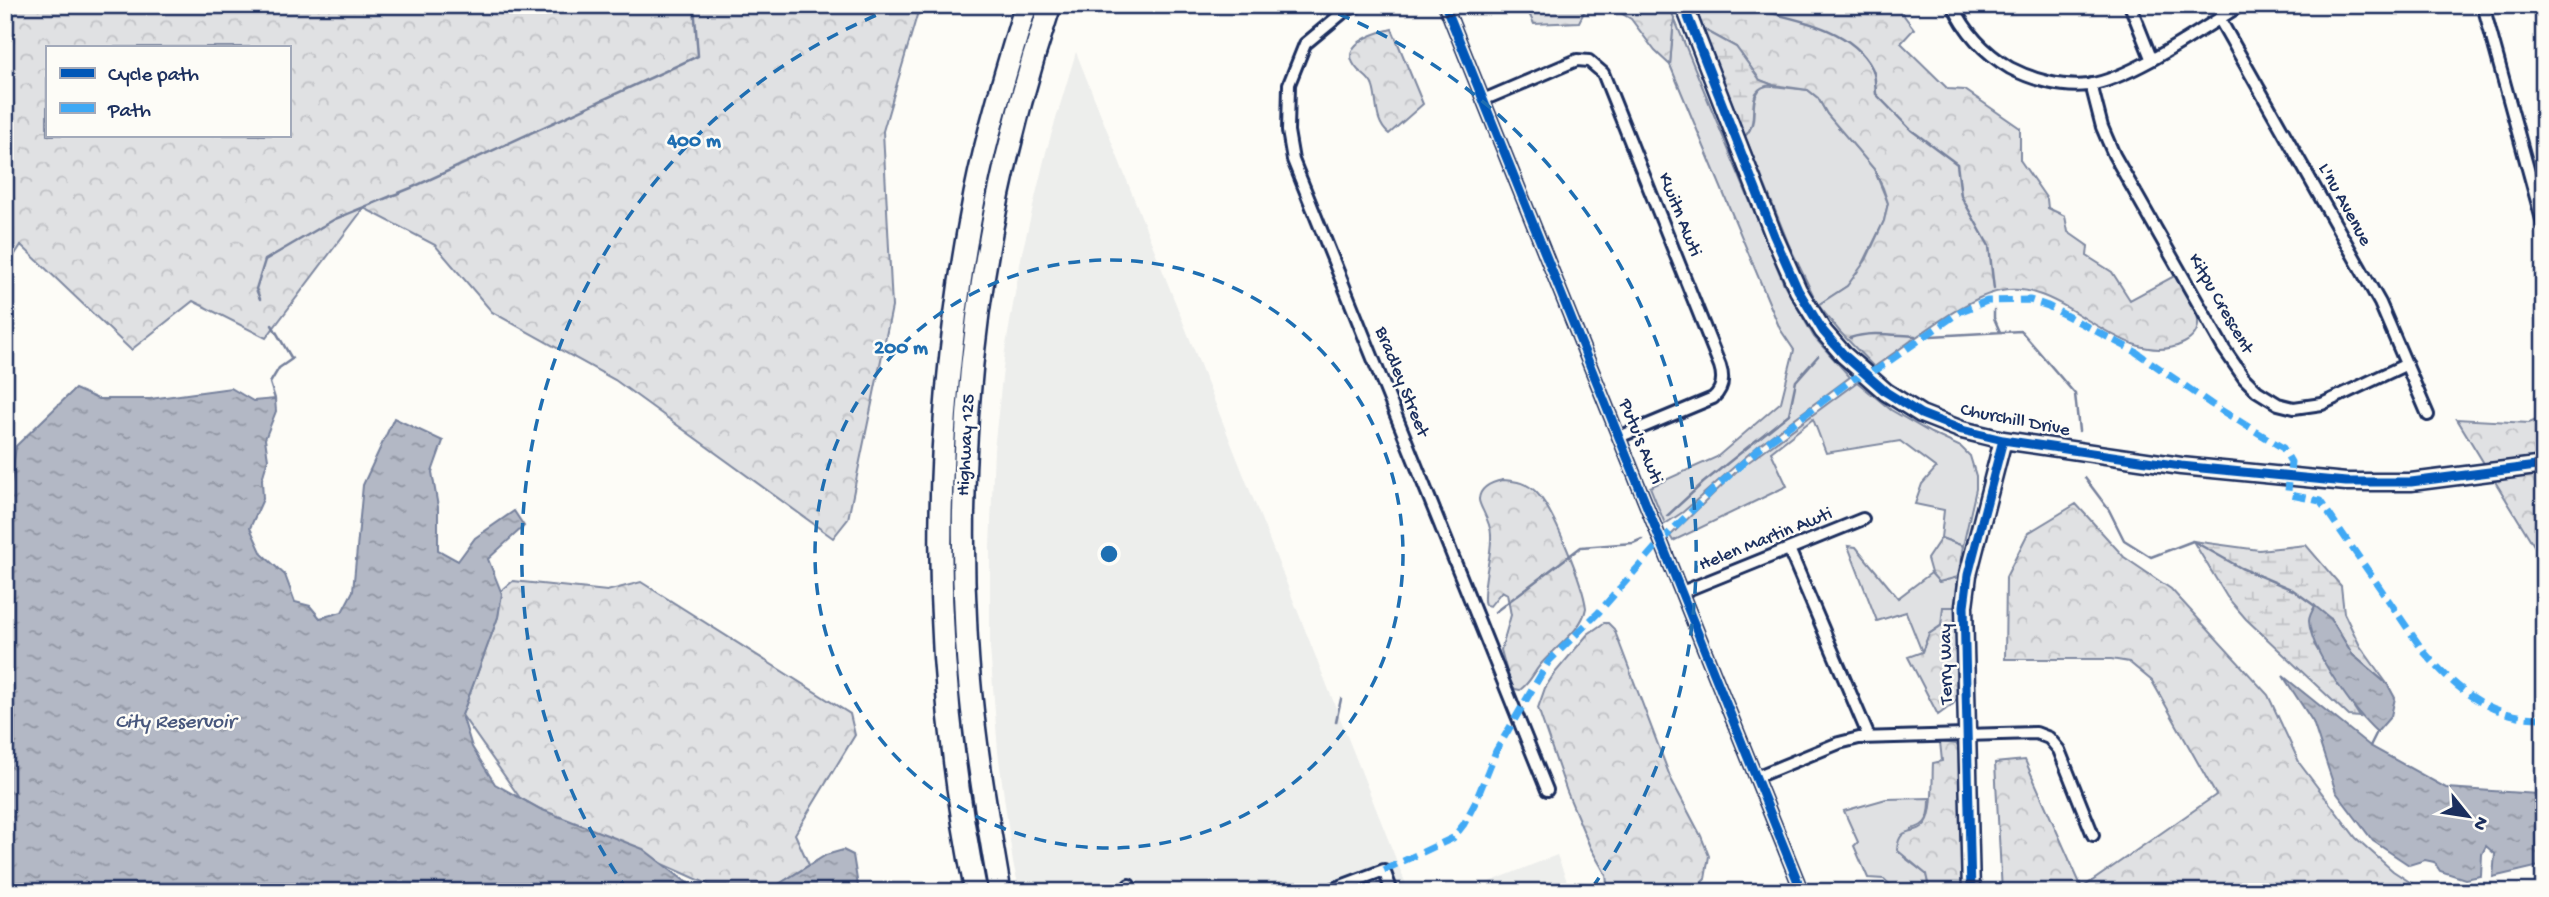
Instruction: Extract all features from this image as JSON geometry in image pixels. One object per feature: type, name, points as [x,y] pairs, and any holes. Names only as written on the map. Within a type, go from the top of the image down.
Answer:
[{"type":"highway","name":"Highway 125","points":[[976,892],[961,810],[944,660],[940,555],[944,433],[952,340],[973,206],[994,114],[1024,5]]},
{"type":"highway","name":"Highway 125","points":[[1000,892],[978,761],[967,644],[964,537],[966,458],[974,341],[984,263],[999,186],[1035,52],[1052,5]]},
{"type":"main road","name":"Churchill Drive","points":[[1684,5],[1787,267],[1823,331],[1864,375],[1905,404],[1943,424],[2003,440],[2181,466],[2346,482],[2411,482],[2544,465]]},
{"type":"main road","name":"Terry Way","points":[[1971,892],[1965,734],[1965,590],[1993,469],[2003,440]]},
{"type":"street","name":"Bradley Street","points":[[1360,5],[1346,10],[1305,44],[1289,84],[1288,131],[1293,160],[1547,790]]},
{"type":"street","name":"Putu's Awti","points":[[1445,5],[1802,892]]},
{"type":"street","points":[[1953,5],[1979,45],[2007,66],[2046,82],[2073,85],[2091,84],[2123,74],[2241,5]]},
{"type":"street","points":[[2130,5],[2151,58]]},
{"type":"street","points":[[2483,5],[2544,227]]},
{"type":"street","name":"L'nu Avenue","points":[[2219,18],[2379,303],[2428,415]]},
{"type":"street","name":"Kwitn Awti","points":[[1483,100],[1577,60],[1589,61],[1603,73],[1723,378],[1720,390],[1713,398],[1619,437]]},
{"type":"street","name":"Kitpu Crescent","points":[[2091,84],[2102,127],[2114,155],[2224,348],[2244,378],[2257,391],[2286,407],[2313,407],[2407,364]]},
{"type":"street","name":"Helen Martin Awti","points":[[1682,592],[1863,519]]},
{"type":"street","points":[[1789,549],[1869,737]]},
{"type":"street","points":[[1756,777],[1839,743],[1869,737],[2031,732],[2049,738],[2059,750],[2093,835]]},
{"type":"street","points":[[1325,892],[1384,870],[1392,892]]},
{"type":"shaded area","points":[[1076,52],[1409,892],[1020,892],[1013,863],[998,752],[990,648],[994,449],[1005,351],[1022,253],[1046,152]]},
{"type":"shaded area","points":[[1557,855],[1571,892],[1464,892]]},
{"type":"green space","points":[[5,5],[920,5],[883,131],[892,307],[848,519],[833,538],[615,380],[492,312],[435,245],[364,208],[266,338],[193,301],[131,350],[21,245],[5,270]]},
{"type":"green space","points":[[1525,5],[1601,5],[1584,12],[1579,22],[1534,24]]},
{"type":"green space","points":[[1607,5],[1669,5],[1674,18],[1670,65],[1655,51],[1631,19]]},
{"type":"green space","points":[[1695,5],[1896,5],[1914,29],[1901,43],[1948,89],[1965,90],[2020,128],[2020,160],[2047,199],[2048,208],[2065,216],[2068,232],[2088,246],[2087,256],[2112,272],[2130,300],[2176,275],[2196,310],[2198,320],[2193,336],[2184,343],[2166,349],[2147,348],[2128,342],[2038,294],[2006,290],[1971,302],[1874,367],[1818,305],[1847,286],[1866,260],[1884,221],[1888,203],[1874,169],[1827,114],[1818,98],[1808,90],[1773,85],[1760,80],[1736,47],[1703,29]]},
{"type":"green space","points":[[1674,18],[1784,284],[1814,337],[1850,377],[1759,445],[1683,512],[1665,524],[1650,487],[1717,457],[1781,402],[1794,350],[1780,329],[1670,65]]},
{"type":"green space","points":[[1392,29],[1423,104],[1389,134],[1381,124],[1372,84],[1358,70],[1351,54],[1354,47],[1368,37]]},
{"type":"green space","points":[[1703,29],[1736,47],[1760,80],[1773,85],[1757,91],[1750,129],[1745,136]]},
{"type":"green space","points":[[1764,85],[1808,90],[1818,98],[1827,114],[1874,169],[1888,203],[1884,221],[1857,276],[1818,305],[1789,245],[1745,136],[1752,123],[1755,97]]},
{"type":"green space","points":[[1857,382],[1891,410],[1961,447],[1970,456],[1976,476],[1976,489],[1963,546],[1941,538],[1944,510],[1915,504],[1922,484],[1936,468],[1900,441],[1826,453],[1813,419],[1771,452],[1787,486],[1673,541],[1670,536],[1739,469]]},
{"type":"green space","points":[[2544,417],[2544,562],[2457,419],[2529,423]]},
{"type":"green space","points":[[1503,480],[1530,487],[1544,502],[1567,548],[1586,608],[1574,631],[1538,667],[1520,690],[1510,683],[1501,650],[1511,615],[1507,594],[1502,591],[1490,606],[1485,605],[1484,601],[1491,535],[1479,499],[1484,488]]},
{"type":"green space","points":[[2076,504],[2124,557],[2171,589],[2268,695],[2300,764],[2356,838],[2393,871],[2425,892],[2002,892],[1995,763],[2025,760],[2082,888],[2216,795],[2152,681],[2129,662],[2111,659],[2005,659],[2006,577],[2028,533]]},
{"type":"green space","points":[[1941,538],[1963,546],[1958,577],[1939,582],[1931,573],[1927,559]]},
{"type":"green space","points":[[2193,541],[2259,550],[2306,545],[2341,586],[2344,613],[2360,646],[2388,685],[2353,655],[2331,619],[2314,644],[2360,717],[2349,716],[2246,619],[2227,597]]},
{"type":"green space","points":[[1848,546],[1856,547],[1898,598],[1931,573],[1939,582],[1958,577],[1957,607],[1943,607],[1943,624],[1929,634],[1922,652],[1906,612],[1877,621]]},
{"type":"green space","points":[[513,581],[607,591],[641,582],[850,714],[855,735],[795,834],[809,865],[778,885],[710,885],[520,798],[462,715],[498,617],[501,591]]},
{"type":"green space","points":[[1943,607],[1957,607],[1959,696],[1938,715],[1908,657],[1922,652],[1929,634],[1941,626]]},
{"type":"green space","points":[[1604,623],[1614,629],[1671,779],[1709,856],[1705,879],[1693,892],[1608,892],[1606,875],[1590,847],[1567,792],[1538,708],[1545,688],[1554,674],[1588,634]]},
{"type":"green space","points":[[1940,742],[1956,744],[1961,751],[1964,892],[1930,892],[1926,874],[1897,850],[1898,842],[1904,833],[1922,827],[1929,818],[1933,763],[1942,761]]},
{"type":"green space","points":[[1930,798],[1927,818],[1922,825],[1911,829],[1904,857],[1926,874],[1930,892],[1898,892],[1884,879],[1868,878],[1854,846],[1858,842],[1844,811],[1886,799]]},
{"type":"water","name":"City Reservoir","points":[[231,388],[253,401],[275,399],[276,411],[265,439],[268,459],[262,479],[263,499],[250,528],[262,554],[285,575],[295,602],[310,606],[320,618],[342,612],[353,591],[363,485],[394,418],[443,441],[432,472],[438,507],[438,550],[458,561],[475,538],[514,511],[524,526],[488,559],[502,594],[498,617],[462,715],[472,747],[495,784],[540,809],[643,849],[699,892],[5,892],[5,487],[11,482],[16,446],[75,389],[98,399],[150,399]]},
{"type":"water","points":[[2315,606],[2331,619],[2353,655],[2388,685],[2395,698],[2391,716],[2377,732],[2346,696],[2317,648],[2309,621]]},
{"type":"water","points":[[2283,676],[2370,746],[2446,788],[2538,794],[2544,791],[2544,865],[2493,877],[2495,854],[2486,846],[2482,854],[2481,876],[2465,879],[2440,871],[2434,862],[2425,860],[2409,865],[2373,841],[2336,792],[2313,722]]},
{"type":"water","points":[[843,850],[853,855],[859,892],[775,892],[779,884],[826,855]]},
{"type":"waterway","points":[[260,299],[256,289],[265,260],[335,219],[411,188],[698,56],[694,5]]},
{"type":"waterway","points":[[1750,5],[1753,9],[1820,27],[1836,34],[1863,54],[1875,77],[1876,94],[1911,130],[1957,164],[1961,196],[1989,246],[1994,289]]},
{"type":"waterway","points":[[1994,310],[1994,318],[2000,332]]},
{"type":"waterway","points":[[272,325],[292,359],[279,368],[270,383],[275,399]]},
{"type":"waterway","points":[[1931,336],[2021,331],[2075,394],[2079,431]]},
{"type":"waterway","points":[[1850,338],[1874,334],[1915,336]]},
{"type":"waterway","points":[[1667,516],[1703,483],[1789,414],[1796,381],[1818,356]]},
{"type":"waterway","points":[[2085,478],[2109,510],[2124,540],[2151,557],[2193,541],[2241,568],[2293,590],[2315,606]]},
{"type":"waterway","points":[[1495,612],[1581,547],[1633,543],[1642,539]]},
{"type":"waterway","points":[[1336,722],[1341,699]]},
{"type":"waterway","points":[[2370,746],[2377,732]]},
{"type":"marked path","points":[[1384,870],[1453,838],[1475,803],[1496,751],[1549,661],[1599,612],[1661,541],[1715,488],[1761,447],[1853,379],[1878,369],[1961,311],[1987,301],[2030,300],[2048,306],[2136,352],[2211,404],[2283,448],[2291,462],[2288,491],[2291,495],[2320,501],[2436,666],[2462,690],[2491,708],[2525,717],[2544,718]]},
{"type":"cycle path","points":[[1445,5],[1802,892]]},
{"type":"cycle path","points":[[1688,17],[1798,290],[1823,331],[1844,355],[1886,392],[1921,414],[1962,430],[2003,440],[2181,466],[2346,482],[2411,482],[2544,465]]},
{"type":"cycle path","points":[[1971,892],[1964,606],[1968,575],[2003,440]]}]
